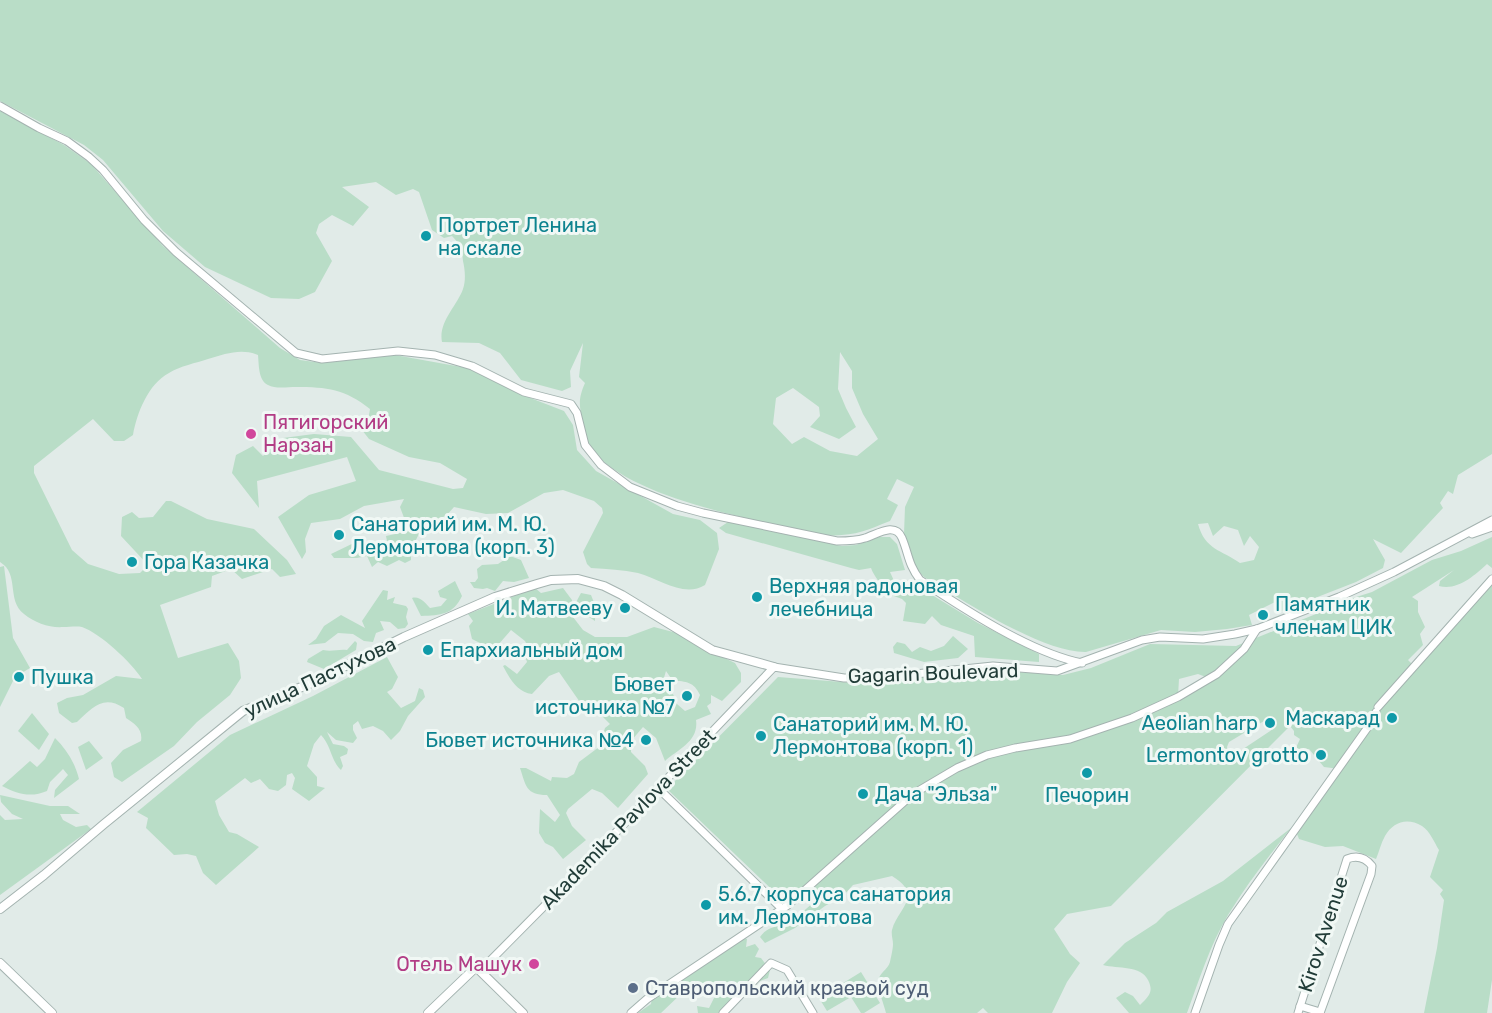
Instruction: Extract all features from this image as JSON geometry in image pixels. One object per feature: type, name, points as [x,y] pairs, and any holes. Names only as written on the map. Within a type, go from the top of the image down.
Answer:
[{"type":"street","points":[[0,106],[67,141],[89,157],[103,170],[144,220],[176,252],[296,353],[322,358],[398,351],[435,355],[472,366],[524,392],[571,404],[576,413],[585,445],[601,465],[630,487],[677,506],[837,541],[864,539],[886,529],[895,530],[901,535],[911,569],[920,580],[1032,646],[1063,659],[1082,663]]},
{"type":"street","name":"Gagarin Boulevard","points":[[589,581],[622,595],[712,650],[774,667],[844,678],[876,678],[993,666],[1057,671],[1142,640],[1160,637],[1203,639],[1257,629],[1340,597],[1394,572],[1492,519]]},
{"type":"street","name":"Gagarin Boulevard","points":[[1452,541],[1492,527]]},
{"type":"street","name":"улица Пастухова","points":[[0,909],[44,876],[243,711],[309,684],[404,637],[495,597],[551,580],[566,578],[589,581]]},
{"type":"street","points":[[1195,1013],[1228,924],[1336,774],[1373,720],[1377,710],[1492,579]]},
{"type":"street","points":[[631,1013],[646,999],[802,893],[913,794],[957,768],[987,755],[1070,739],[1132,718],[1178,696],[1217,674],[1244,649],[1257,629]]},
{"type":"street","name":"Akademika Pavlova Street","points":[[428,1013],[477,970],[658,788],[774,667]]},
{"type":"street","points":[[658,788],[782,908]]},
{"type":"street","name":"Kirov Avenue","points":[[1299,1010],[1347,859],[1359,857],[1368,861],[1372,866],[1371,874],[1320,1013]]},
{"type":"street","points":[[0,963],[52,1013]]},
{"type":"street","points":[[723,1013],[771,963],[788,970],[813,1013]]},
{"type":"street","points":[[477,970],[523,1013]]},
{"type":"street","points":[[1299,1010],[1320,1013]]},
{"type":"green space","points":[[0,0],[1492,0],[1492,454],[1458,475],[1453,494],[1448,491],[1440,503],[1443,508],[1401,553],[1373,539],[1385,560],[1383,568],[1356,582],[1279,612],[1275,602],[1249,615],[1252,625],[1195,632],[1161,630],[1086,652],[1068,650],[1048,644],[1003,624],[924,577],[914,566],[904,534],[905,507],[914,487],[897,479],[887,499],[898,505],[890,521],[858,532],[824,535],[699,506],[635,482],[609,466],[591,448],[586,436],[580,406],[585,383],[579,377],[583,343],[570,371],[571,387],[562,391],[521,380],[500,353],[479,343],[442,342],[445,321],[463,289],[464,268],[461,250],[455,239],[452,236],[444,238],[432,230],[419,192],[413,189],[396,195],[376,182],[342,187],[369,207],[353,226],[332,215],[319,224],[316,233],[332,261],[315,292],[299,299],[271,298],[205,267],[163,231],[103,160],[84,145],[0,101]],"holes":[[[840,352],[852,371],[852,388],[863,414],[878,439],[857,456],[830,451],[804,437],[792,444],[773,424],[776,398],[793,388],[819,407],[820,416],[810,427],[839,439],[856,427],[838,389]],[[1208,523],[1213,536],[1224,526],[1238,530],[1244,546],[1250,536],[1259,547],[1254,560],[1240,563],[1210,544],[1201,533],[1198,524]]]},
{"type":"green space","points":[[0,111],[64,145],[91,164],[163,246],[280,348],[300,360],[322,363],[395,355],[467,368],[564,411],[573,425],[577,450],[596,471],[673,514],[700,520],[717,533],[719,549],[705,585],[689,589],[680,588],[638,573],[591,568],[583,552],[603,513],[602,508],[594,501],[563,490],[544,493],[508,513],[486,514],[454,507],[446,516],[424,523],[415,542],[417,549],[411,553],[411,560],[405,563],[399,560],[387,566],[378,562],[372,567],[367,556],[334,558],[331,554],[360,540],[372,543],[379,552],[388,546],[386,536],[409,531],[400,507],[404,499],[364,506],[340,519],[311,523],[305,539],[306,552],[302,559],[278,517],[309,495],[356,481],[347,457],[257,481],[259,508],[232,473],[236,455],[253,446],[263,456],[270,449],[289,454],[290,448],[283,438],[314,434],[351,437],[379,470],[453,489],[463,488],[467,479],[440,463],[409,457],[369,439],[362,430],[368,421],[370,409],[344,393],[307,387],[268,385],[261,376],[258,355],[233,352],[178,368],[162,378],[149,392],[137,418],[133,435],[124,441],[114,441],[93,419],[34,466],[34,473],[72,550],[88,564],[119,574],[140,573],[148,565],[121,536],[122,517],[132,512],[139,518],[153,517],[166,501],[171,501],[207,519],[254,529],[287,560],[296,574],[280,577],[272,569],[242,579],[231,569],[212,576],[211,587],[160,605],[178,658],[228,643],[239,661],[241,678],[230,695],[197,722],[174,746],[122,782],[114,777],[111,763],[123,750],[141,741],[140,730],[126,718],[124,708],[110,702],[98,704],[77,722],[72,723],[59,713],[57,703],[67,698],[83,695],[116,676],[142,679],[115,649],[89,630],[82,627],[48,626],[24,614],[15,602],[10,573],[0,562]]},
{"type":"green space","points":[[728,522],[842,546],[856,545],[877,537],[890,537],[897,544],[905,570],[890,572],[895,583],[911,580],[978,623],[1039,654],[1039,662],[975,657],[974,636],[941,625],[932,616],[925,624],[903,621],[906,603],[902,599],[883,592],[871,568],[859,570],[726,533],[719,528]]},
{"type":"green space","points":[[1492,537],[1492,568],[1487,564],[1471,578],[1459,584],[1439,586],[1440,581],[1454,570],[1412,597],[1418,601],[1418,612],[1425,627],[1420,634],[1423,645],[1408,660],[1412,664],[1422,661],[1492,584],[1492,980],[1487,1013],[1424,1013],[1444,900],[1440,894],[1443,890],[1430,877],[1439,850],[1425,828],[1411,822],[1396,824],[1385,836],[1376,859],[1343,846],[1325,847],[1299,839],[1297,834],[1340,769],[1324,767],[1309,749],[1295,750],[1300,739],[1294,735],[1290,726],[1111,906],[1067,914],[1054,929],[1070,954],[1080,963],[1067,982],[1052,1013],[988,1013],[983,1008],[977,1013],[886,1013],[878,982],[890,962],[893,946],[892,930],[908,896],[902,883],[892,876],[853,885],[843,896],[795,928],[765,943],[760,937],[765,931],[794,918],[819,896],[788,905],[667,789],[778,677],[855,683],[891,682],[947,673],[1014,672],[1063,675],[1091,668],[1150,644],[1236,646],[1316,614],[1325,607],[1372,592],[1432,560],[1461,551]],"holes":[[[1198,674],[1206,677],[1178,696],[1179,679]],[[1269,718],[1275,721],[1273,729],[1237,753],[1233,754],[1228,751],[1229,742]]]},
{"type":"green space","points":[[510,556],[521,560],[529,578],[514,582],[503,581],[495,591],[487,588],[474,588],[470,582],[475,582],[478,578],[477,569],[482,565],[498,564]]},
{"type":"green space","points":[[4,566],[13,638],[30,668],[15,677],[0,707],[0,567]]},
{"type":"green space","points":[[455,581],[462,596],[455,607],[446,613],[421,616],[412,598],[420,599],[430,608],[441,606],[447,599],[440,597],[438,591]]},
{"type":"green space","points":[[535,588],[541,593],[563,588],[572,600],[573,608],[581,593],[591,595],[595,605],[595,621],[580,611],[575,612],[573,617],[583,630],[595,637],[627,637],[654,627],[692,637],[712,652],[735,663],[741,673],[741,682],[722,701],[711,695],[711,703],[707,706],[711,714],[696,720],[691,739],[665,761],[656,738],[643,727],[631,741],[631,752],[645,766],[648,774],[618,808],[602,793],[592,789],[568,809],[566,813],[572,826],[586,840],[563,859],[553,847],[545,843],[539,833],[540,809],[555,822],[560,815],[547,795],[540,795],[528,788],[520,768],[526,768],[551,781],[552,777],[567,778],[574,774],[579,762],[599,747],[605,728],[610,724],[603,717],[584,708],[559,672],[549,676],[532,694],[518,688],[503,666],[505,665],[517,674],[527,662],[523,650],[529,649],[525,641],[511,630],[498,645],[488,647],[472,639],[469,626],[473,621],[468,614]],"holes":[[[666,671],[673,681],[686,682],[695,687],[700,695],[695,707],[685,711],[677,704],[673,694],[669,695],[663,681]]]},
{"type":"green space","points":[[383,590],[388,591],[387,600],[395,597],[393,603],[406,606],[408,609],[406,617],[408,624],[405,628],[398,629],[390,622],[380,621],[384,630],[376,633],[373,642],[364,641],[353,634],[338,633],[325,643],[308,645],[316,639],[324,626],[341,615],[365,628],[362,621]]},
{"type":"green space","points":[[953,636],[968,649],[958,658],[924,662],[894,653],[893,647],[897,642],[905,644],[912,652],[920,647],[931,651],[944,646]]},
{"type":"green space","points":[[355,641],[356,650],[324,669],[307,662],[323,650],[347,650]]},
{"type":"green space","points":[[387,657],[398,677],[392,689],[387,692],[401,708],[415,701],[419,688],[423,690],[425,697],[408,716],[400,731],[391,740],[383,731],[373,726],[362,729],[358,721],[353,725],[357,738],[353,743],[336,740],[327,732],[333,744],[348,749],[347,754],[340,757],[343,766],[341,770],[321,735],[314,744],[307,766],[317,777],[317,786],[325,788],[309,801],[292,789],[295,778],[292,773],[287,775],[286,785],[278,791],[269,789],[260,779],[251,783],[245,778],[215,801],[219,815],[229,832],[259,847],[216,885],[203,873],[196,856],[174,855],[146,828],[148,818],[137,812],[230,735],[313,696]]},
{"type":"green space","points":[[32,713],[49,734],[39,750],[18,731]]},
{"type":"green space","points":[[55,738],[70,757],[79,779],[54,798],[55,790],[68,775],[63,769],[50,782],[47,791],[41,793],[24,794],[2,786],[30,761],[37,767],[45,759]]},
{"type":"green space","points":[[89,741],[103,758],[86,770],[78,747]]},
{"type":"green space","points":[[0,795],[50,806],[68,806],[80,814],[60,814],[63,820],[76,827],[87,825],[91,829],[0,895],[0,815],[5,820],[23,819],[12,814],[1,802]]},
{"type":"green space","points":[[1291,828],[1250,881],[1228,915],[1210,950],[1187,1013],[1129,1013],[1116,998],[1125,992],[1133,996],[1140,1005],[1150,994],[1151,988],[1148,980],[1145,975],[1135,970],[1103,965],[1125,943],[1156,923],[1167,912],[1223,881]]},
{"type":"green space","points":[[743,938],[747,939],[746,947],[755,944],[759,949],[755,957],[761,958],[770,970],[768,978],[752,984],[750,994],[745,992],[740,1000],[730,1003],[722,1013],[698,1013],[697,1006],[709,1008],[715,996],[705,986],[683,992],[661,1013],[638,1013],[651,1004],[652,997],[672,983],[683,980],[711,957]]},
{"type":"green space","points":[[861,972],[880,1003],[861,1013],[851,997],[827,1011],[819,998]]},
{"type":"place","name":"Портрет Ленина на скале","points":[[426,236]]},
{"type":"place","name":"Пятигорский Нарзан","points":[[251,434]]},
{"type":"place","name":"Санаторий им. М. Ю. Лермонтова (корп. 3)","points":[[339,535]]},
{"type":"place","name":"Гора Казачка","points":[[132,562]]},
{"type":"place","name":"Верхняя радоновая лечебница","points":[[757,597]]},
{"type":"place","name":"И. Матвееву","points":[[625,608]]},
{"type":"place","name":"Памятник членам ЦИК","points":[[1263,615]]},
{"type":"place","name":"Епархиальный дом","points":[[428,650]]},
{"type":"place","name":"Пушка","points":[[19,677]]},
{"type":"place","name":"Бювет источника №7","points":[[687,696]]},
{"type":"place","name":"Маскарад","points":[[1392,718]]},
{"type":"place","name":"Aeolian harp","points":[[1270,723]]},
{"type":"place","name":"Санаторий им. М. Ю. Лермонтова (корп. 1)","points":[[761,736]]},
{"type":"place","name":"Бювет источника №4","points":[[646,740]]},
{"type":"place","name":"Lermontov grotto","points":[[1321,755]]},
{"type":"place","name":"Печорин","points":[[1087,773]]},
{"type":"place","name":"Дача \"Эльза\"","points":[[863,794]]},
{"type":"place","name":"5.6.7 корпуса санатория им. Лермонтова","points":[[706,905]]},
{"type":"place","name":"Отель Машук","points":[[534,964]]},
{"type":"place","name":"Ставропольский краевой суд","points":[[633,988]]}]
